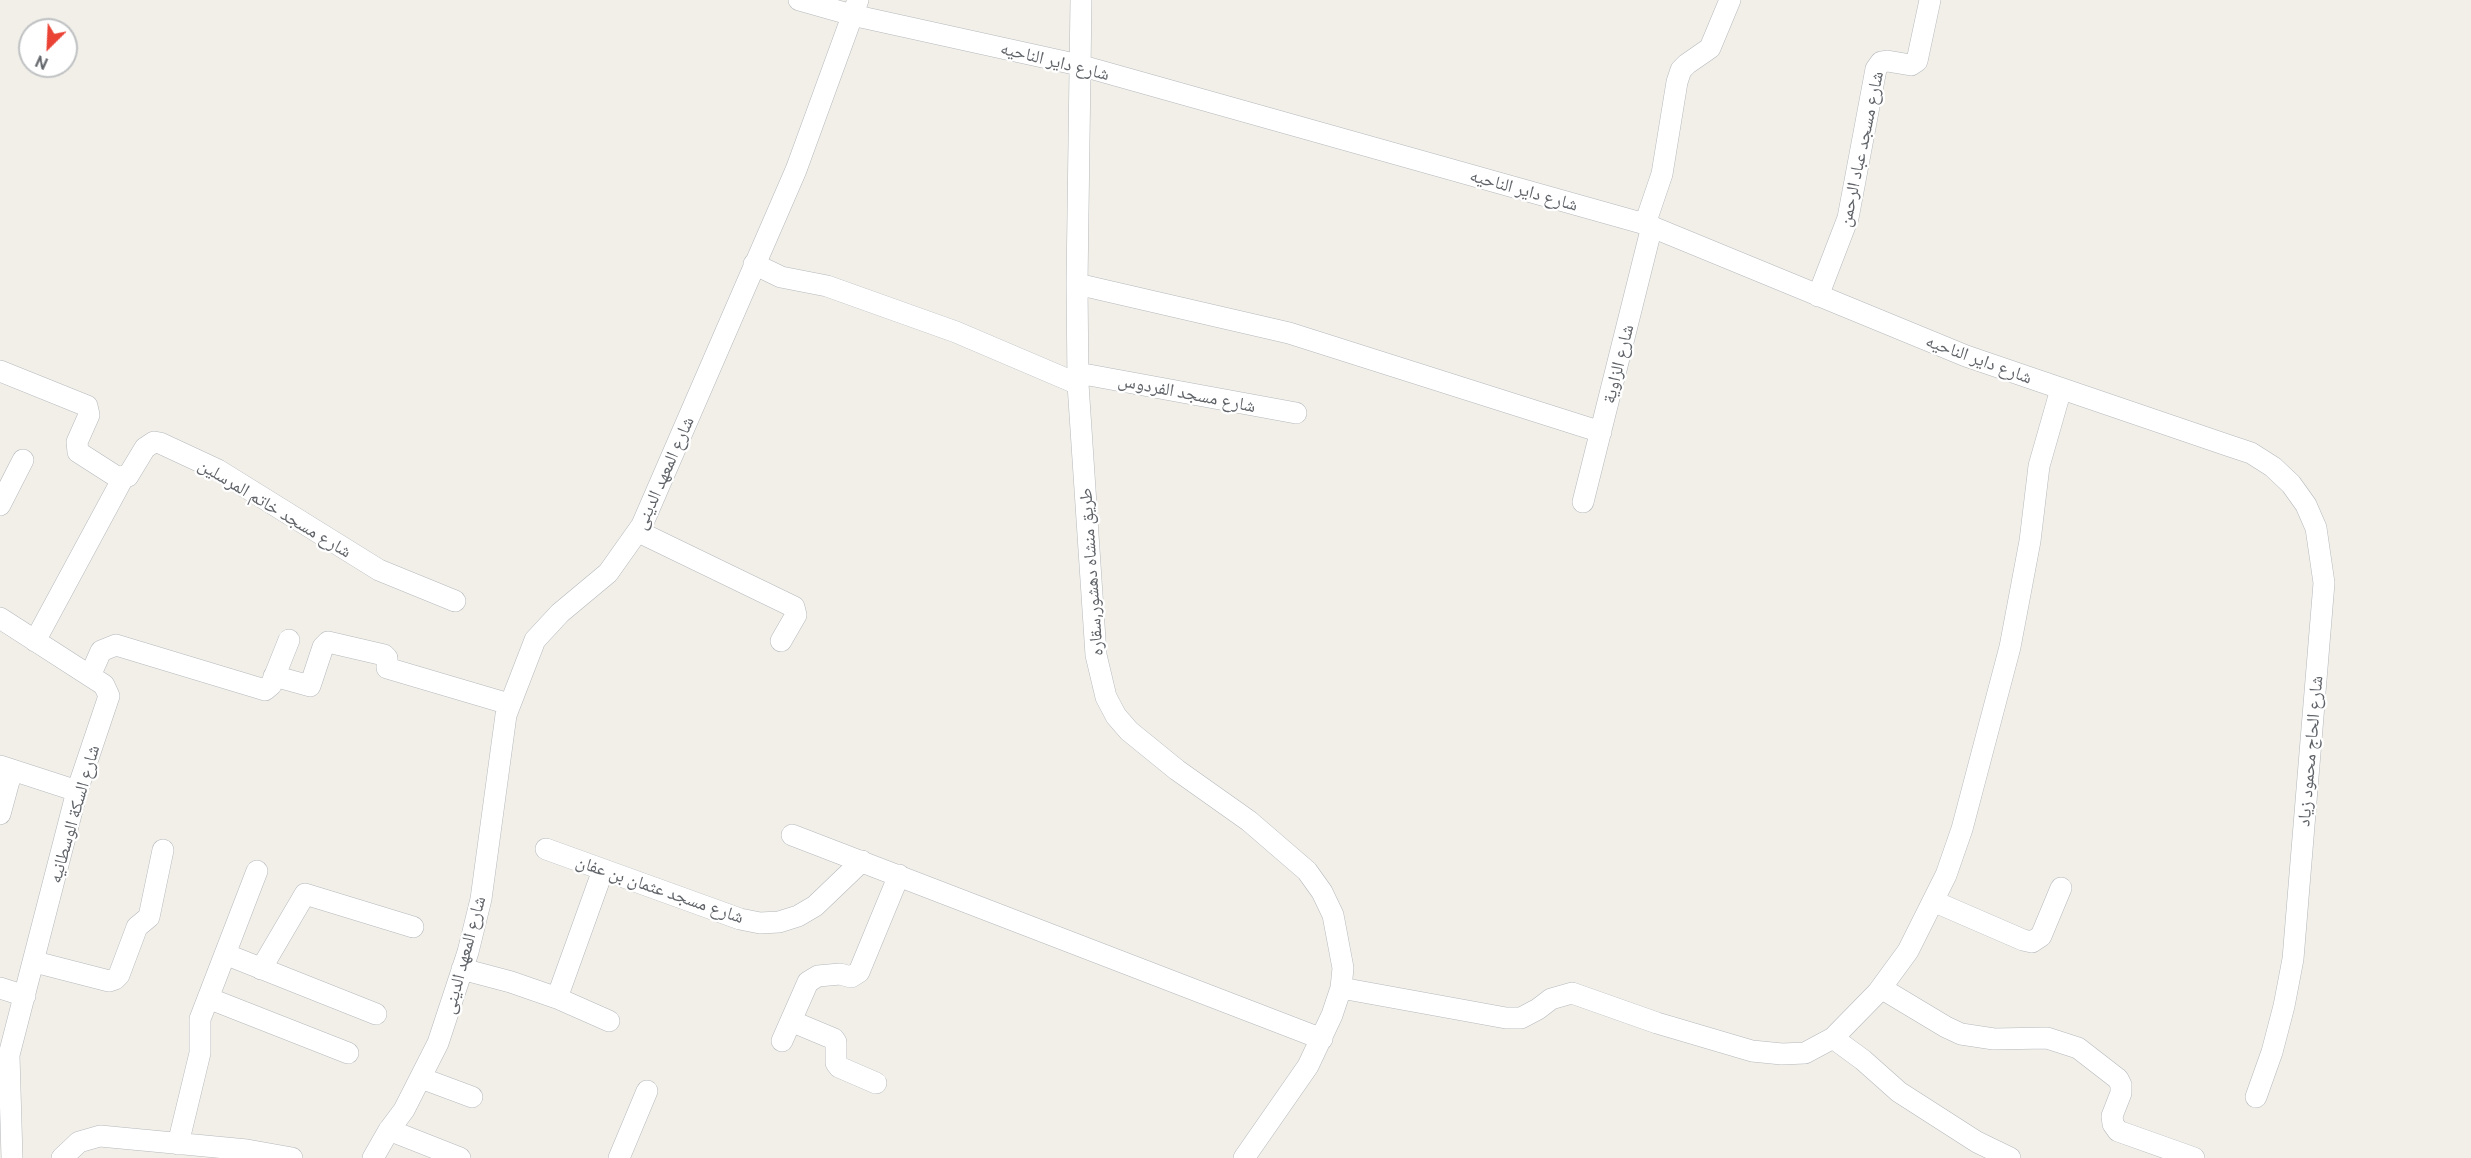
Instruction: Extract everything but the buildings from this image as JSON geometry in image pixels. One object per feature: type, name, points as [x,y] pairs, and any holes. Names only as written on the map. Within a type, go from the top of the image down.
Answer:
[{"type":"street","name":"شارع داير الناحيه","points":[[799,0],[855,7],[1079,65],[1649,225],[1818,297],[1966,356],[2228,444]]},
{"type":"street","name":"طريق منشاه دهشور,سقاره","points":[[1081,0],[1078,378],[1096,655],[1106,697],[1116,716],[1129,731],[1177,770],[1249,821],[1307,871],[1322,892],[1333,915],[1343,969],[1341,988],[1322,1039],[1293,1090],[1244,1158]]},
{"type":"street","name":"شارع الزاوية","points":[[1584,502],[1662,174],[1677,82],[1681,70],[1710,48],[1730,0]]},
{"type":"street","name":"شارع مسجد عباد الرحمن","points":[[1818,297],[1848,218],[1876,69],[1881,62],[1911,65],[1917,61],[1930,0]]},
{"type":"street","name":"شارع المعهد الدينى","points":[[373,1158],[404,1110],[438,1043],[462,969],[477,921],[481,899],[509,704],[535,640],[560,613],[608,573],[639,532],[796,170],[855,7]]},
{"type":"street","name":"شارع مسجد الفردوس","points":[[754,264],[781,277],[826,286],[1078,378],[1296,413]]},
{"type":"street","points":[[1077,284],[1289,333],[1601,432]]},
{"type":"street","points":[[0,371],[87,406],[89,415],[77,442],[78,452],[123,478]]},
{"type":"street","points":[[1341,988],[1506,1018],[1521,1018],[1551,999],[1572,993],[1657,1023],[1752,1051],[1782,1054],[1805,1053],[1833,1038],[1881,988],[1908,951],[1946,875],[1969,807],[2010,647],[2030,541],[2039,466],[2061,389]]},
{"type":"street","name":"شارع مسجد خاتم المرسلين","points":[[35,641],[123,478],[131,472],[149,444],[160,443],[218,470],[379,570],[455,601]]},
{"type":"street","name":"شارع الحاج محمود زياد","points":[[2228,444],[2251,453],[2273,467],[2291,484],[2306,505],[2316,528],[2324,583],[2293,958],[2272,1052],[2256,1097]]},
{"type":"street","points":[[0,505],[23,460]]},
{"type":"street","points":[[639,532],[794,607],[796,615],[781,641]]},
{"type":"street","name":"شارع السكة الوسطانيه","points":[[0,618],[104,685],[109,696],[77,791],[35,962],[5,1058],[12,1158]]},
{"type":"street","points":[[90,676],[101,651],[116,645],[265,690],[274,676],[289,640]]},
{"type":"street","points":[[274,676],[309,686],[323,646],[328,642],[384,655],[387,658],[387,668],[509,704]]},
{"type":"street","points":[[0,814],[6,768],[77,791]]},
{"type":"street","points":[[792,835],[1322,1039]]},
{"type":"street","name":"شارع مسجد عثمان بن عفان","points":[[546,849],[740,919],[760,923],[788,919],[814,906],[862,861]]},
{"type":"street","points":[[35,962],[109,981],[115,979],[119,975],[137,927],[149,917],[164,850]]},
{"type":"street","points":[[557,998],[603,870]]},
{"type":"street","points":[[178,1144],[200,1053],[200,1018],[257,871]]},
{"type":"street","points":[[782,1041],[805,987],[812,978],[830,974],[851,977],[859,972],[899,875]]},
{"type":"street","points":[[1933,901],[2032,942],[2041,936],[2061,888]]},
{"type":"street","points":[[261,969],[305,894],[414,927]]},
{"type":"street","points":[[225,954],[376,1014]]},
{"type":"street","points":[[462,969],[511,982],[557,998],[609,1021]]},
{"type":"street","points":[[0,988],[25,996]]},
{"type":"street","points":[[1881,988],[1961,1034],[1994,1040],[2047,1038],[2078,1048],[2118,1079],[2121,1093],[2112,1116],[2113,1124],[2118,1131],[2194,1158]]},
{"type":"street","points":[[208,998],[348,1053]]},
{"type":"street","points":[[791,1021],[834,1039],[836,1063],[839,1067],[876,1083]]},
{"type":"street","points":[[1833,1038],[1863,1059],[1899,1092],[1977,1142],[2010,1158]]},
{"type":"street","points":[[421,1078],[472,1097]]},
{"type":"street","points":[[619,1158],[647,1091]]},
{"type":"street","points":[[389,1130],[460,1158]]},
{"type":"street","points":[[62,1158],[79,1142],[100,1136],[247,1150],[292,1158]]}]
